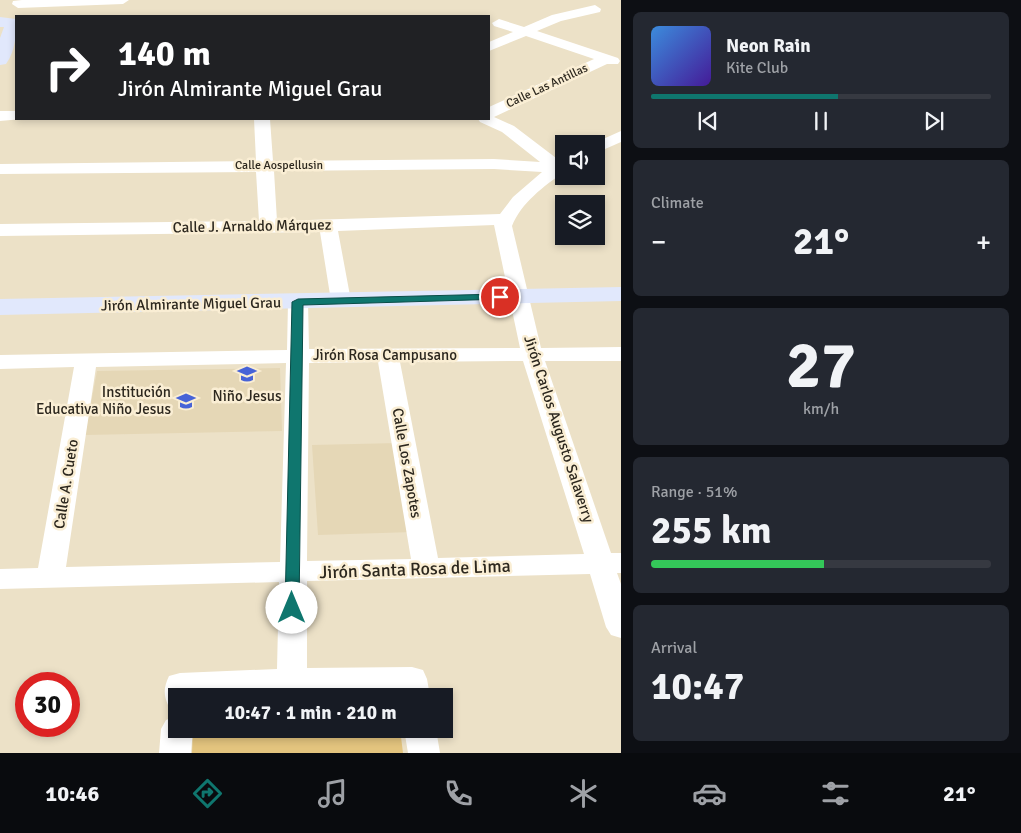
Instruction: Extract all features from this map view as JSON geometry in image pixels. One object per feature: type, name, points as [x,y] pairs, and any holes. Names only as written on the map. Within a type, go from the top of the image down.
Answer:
[{"type":"street","points":[[117,0],[122,15]]},
{"type":"street","points":[[0,60],[7,22],[18,12],[19,2],[123,0]]},
{"type":"street","points":[[490,47],[557,18],[595,9]]},
{"type":"street","points":[[498,23],[621,63]]},
{"type":"street","name":"Calle Las Antillas","points":[[490,113],[606,59]]},
{"type":"street","points":[[0,116],[15,116]]},
{"type":"street","points":[[262,120],[268,226]]},
{"type":"street","points":[[488,120],[508,130],[555,162]]},
{"type":"street","points":[[605,144],[621,136]]},
{"type":"street","name":"Calle Aospellusin","points":[[0,169],[266,165],[494,164],[555,166]]},
{"type":"street","points":[[504,219],[527,195],[555,171]]},
{"type":"street","name":"Calle J. Arnaldo Márquez","points":[[0,230],[328,226],[504,219]]},
{"type":"street","name":"Jirón Carlos Augusto Salaverry","points":[[504,219],[505,238],[532,354],[611,563],[621,627]]},
{"type":"street","points":[[328,226],[341,301]]},
{"type":"street","name":"Jirón Almirante Miguel Grau","points":[[0,307],[621,294]]},
{"type":"street","points":[[292,680],[292,573],[298,302]]},
{"type":"street","name":"Jirón Rosa Campusano","points":[[0,362],[298,356],[621,354]]},
{"type":"street","name":"Calle Los Zapotes","points":[[388,356],[426,569]]},
{"type":"street","name":"Calle A. Cueto","points":[[50,579],[86,360]]},
{"type":"street","name":"Jirón Santa Rosa de Lima","points":[[0,579],[292,573],[611,563]]},
{"type":"street","points":[[202,688],[292,680],[413,688]]},
{"type":"street","points":[[175,753],[176,738]]},
{"type":"street","points":[[422,738],[424,753]]},
{"type":"shaded area","name":"Institución Educativa Niño Jesus","points":[[280,368],[282,431],[85,435],[97,371]]},
{"type":"shaded area","points":[[398,443],[413,532],[318,535],[312,445]]},
{"type":"shaded area","points":[[193,738],[401,738],[403,753],[192,753]]},
{"type":"place","name":"Niño Jesus","points":[[247,374]]},
{"type":"place","name":"Institución Educativa Niño Jesus","points":[[186,401]]},
{"type":"route","points":[[292,608],[298,302],[500,297]]}]
